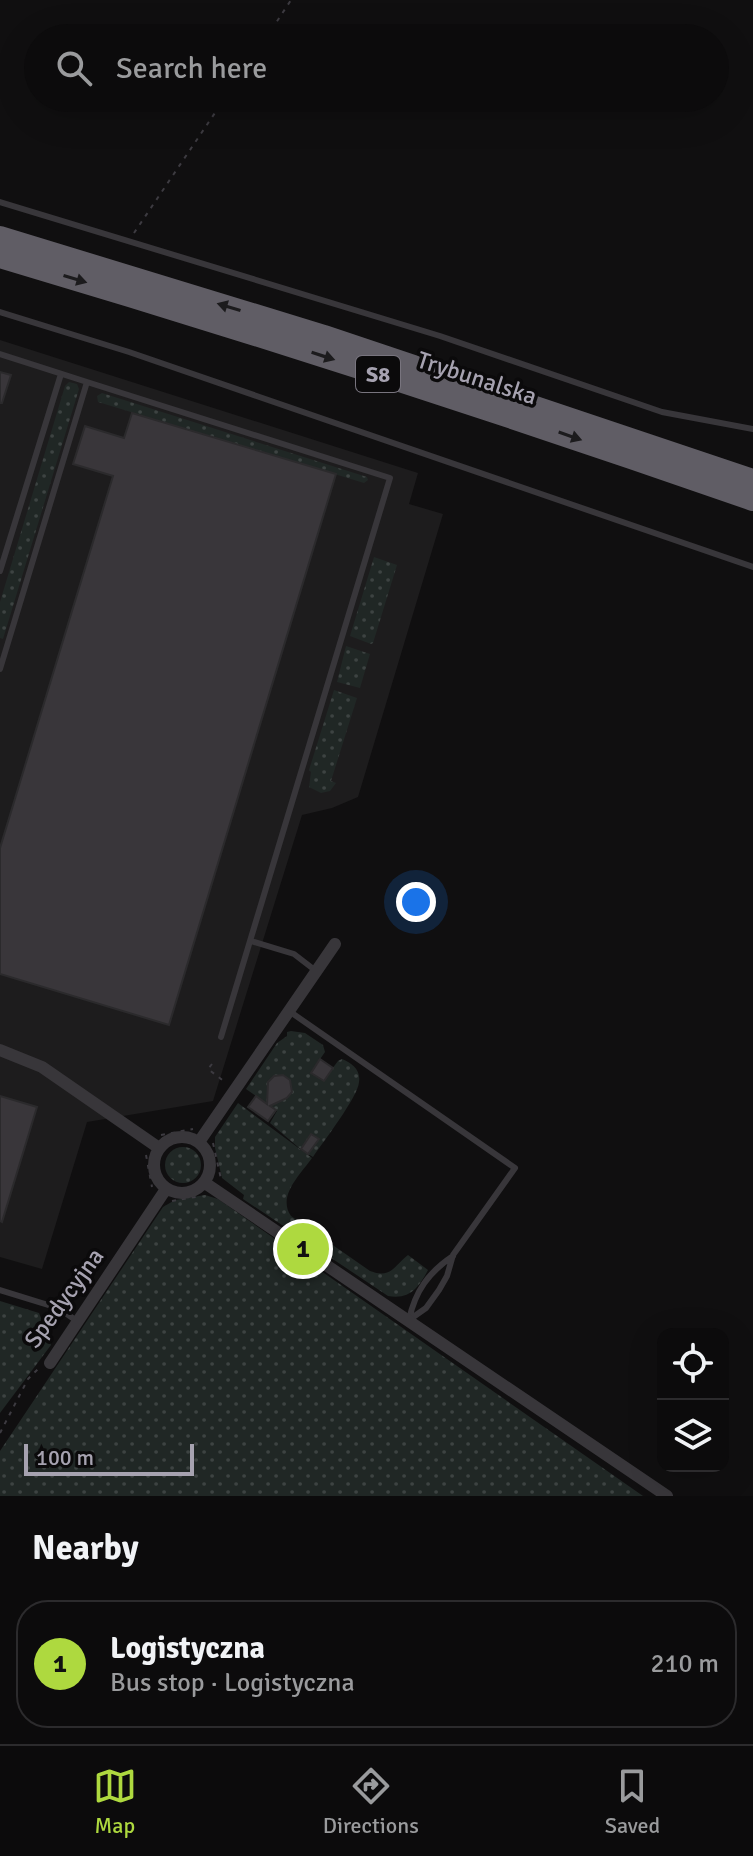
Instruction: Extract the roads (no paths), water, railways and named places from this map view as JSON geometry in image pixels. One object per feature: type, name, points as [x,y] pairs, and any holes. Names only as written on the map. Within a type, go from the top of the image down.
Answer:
[{"type":"highway","name":"Trybunalska","points":[[0,237],[324,336],[753,480]]},
{"type":"highway","name":"Trybunalska","points":[[0,257],[383,375],[753,500]]},
{"type":"street","points":[[199,1142],[335,944]]},
{"type":"street","points":[[0,1050],[42,1067],[159,1148]]},
{"type":"street","points":[[173,1138],[199,1142],[211,1161],[205,1183],[191,1192],[174,1193],[166,1189],[160,1183],[154,1165],[159,1148],[173,1138]]},
{"type":"street","points":[[205,1183],[667,1496]]},
{"type":"street","name":"Spedycyjna","points":[[50,1363],[166,1189]]},
{"type":"lane","points":[[0,202],[440,336],[662,412],[753,429]]},
{"type":"lane","points":[[0,312],[129,352],[753,567]]},
{"type":"lane","points":[[0,354],[390,478],[221,1037]]},
{"type":"lane","points":[[0,571],[61,374]]},
{"type":"lane","points":[[0,669],[87,382]]},
{"type":"lane","points":[[251,941],[294,954],[316,971]]},
{"type":"lane","points":[[289,1011],[515,1168],[453,1255],[434,1269],[419,1291],[409,1320]]},
{"type":"lane","points":[[409,1320],[426,1308],[439,1290],[453,1255]]},
{"type":"lane","points":[[0,1290],[58,1308],[77,1321]]},
{"type":"place","name":"Logistyczna","points":[[303,1249]]}]
